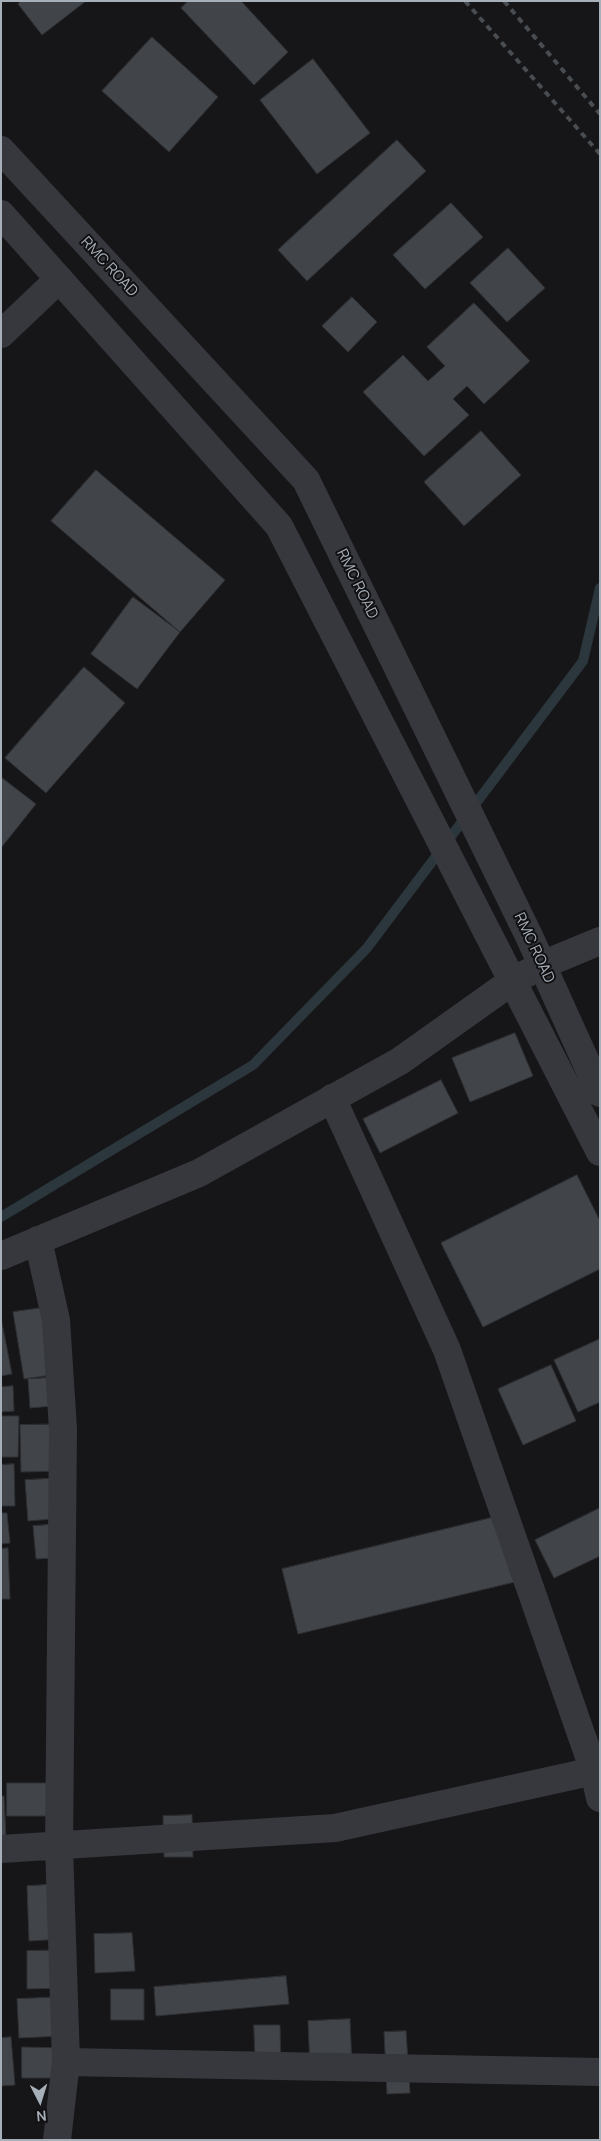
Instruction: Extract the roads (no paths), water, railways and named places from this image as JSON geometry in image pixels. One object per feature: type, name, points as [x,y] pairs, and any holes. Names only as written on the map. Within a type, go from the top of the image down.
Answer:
[{"type":"street","name":"RMC ROAD","points":[[1,150],[306,480],[542,965],[600,1093]]},
{"type":"street","points":[[1,214],[279,526],[511,982],[600,1152]]},
{"type":"street","points":[[1,334],[59,278]]},
{"type":"street","points":[[1,1256],[199,1173],[400,1061],[511,982],[542,965],[600,941]]},
{"type":"street","points":[[332,1098],[447,1350],[597,1769],[600,1798]]},
{"type":"street","points":[[38,1240],[56,1320],[63,1429],[59,1846],[66,2062],[57,2140]]},
{"type":"street","points":[[1,1849],[335,1828],[597,1769]]},
{"type":"street","points":[[66,2062],[600,2072]]},
{"type":"waterway","points":[[1,1217],[253,1065],[367,948],[583,661],[600,588]]},
{"type":"railway","points":[[465,1],[600,154]]},
{"type":"railway","points":[[504,1],[600,114]]}]
